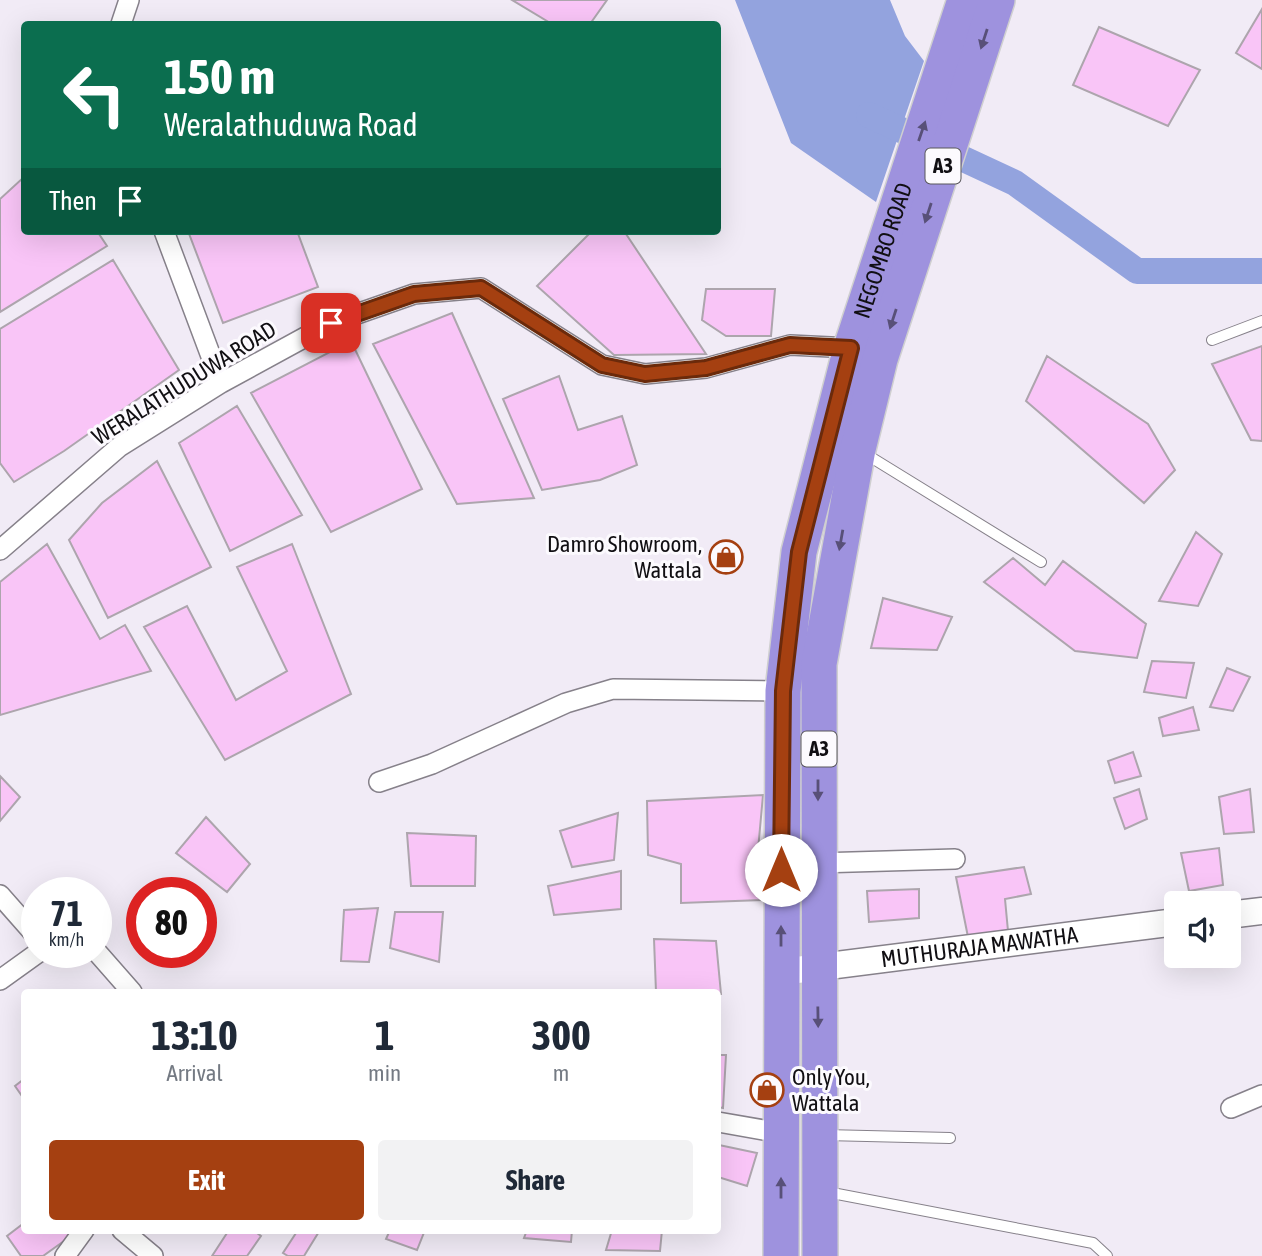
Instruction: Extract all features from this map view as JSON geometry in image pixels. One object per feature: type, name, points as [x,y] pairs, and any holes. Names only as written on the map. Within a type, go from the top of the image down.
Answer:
[{"type":"highway","name":"NEGOMBO ROAD","points":[[957,75],[965,0]]},
{"type":"highway","name":"NEGOMBO ROAD","points":[[780,1256],[783,691],[799,552],[851,348],[899,248],[957,75],[997,0]]},
{"type":"highway","name":"NEGOMBO ROAD","points":[[820,1256],[821,1135],[817,969],[819,664],[858,449],[880,359],[899,248]]},
{"type":"street","points":[[122,21],[129,0]]},
{"type":"street","points":[[166,235],[221,383]]},
{"type":"street","name":"WERALATHUDUWA ROAD","points":[[0,550],[119,447],[221,383],[331,323],[414,294],[481,288],[602,365],[645,374],[706,368],[790,345],[851,348]]},
{"type":"street","points":[[379,782],[432,764],[566,704],[613,689],[783,691]]},
{"type":"street","points":[[818,863],[955,859]]},
{"type":"street","points":[[0,895],[21,919]]},
{"type":"street","points":[[1241,913],[1262,911]]},
{"type":"street","name":"MUTHURAJA MAWATHA","points":[[780,972],[1164,924]]},
{"type":"street","points":[[0,980],[21,965]]},
{"type":"street","points":[[111,968],[129,989]]},
{"type":"street","points":[[1231,1108],[1262,1096]]},
{"type":"street","points":[[721,1123],[781,1133]]},
{"type":"street","points":[[65,1256],[81,1234]]},
{"type":"street","points":[[127,1234],[153,1256]]},
{"type":"lane","points":[[1212,340],[1262,321]]},
{"type":"lane","points":[[858,449],[1041,562]]},
{"type":"lane","points":[[821,1135],[950,1138]]},
{"type":"lane","points":[[820,1191],[1093,1243],[1107,1256]]},
{"type":"water","points":[[735,0],[890,0],[905,36],[924,61],[876,202],[791,143]]},
{"type":"building","points":[[512,0],[607,0],[592,21],[547,21]]},
{"type":"building","points":[[1262,9],[1262,69],[1236,53]]},
{"type":"building","points":[[1099,27],[1200,70],[1168,126],[1073,85]]},
{"type":"building","points":[[21,180],[21,235],[100,235],[107,246],[0,312],[0,199]]},
{"type":"building","points":[[190,235],[298,235],[318,287],[223,323]]},
{"type":"building","points":[[588,235],[627,235],[706,354],[614,355],[537,286]]},
{"type":"building","points":[[113,260],[179,370],[64,451],[14,482],[0,463],[0,329]]},
{"type":"building","points":[[706,289],[775,289],[771,336],[726,336],[702,320]]},
{"type":"building","points":[[452,313],[534,498],[457,504],[373,344]]},
{"type":"building","points":[[351,341],[422,489],[331,532],[251,393]]},
{"type":"building","points":[[1262,346],[1262,441],[1251,440],[1212,364]]},
{"type":"building","points":[[1047,356],[1148,424],[1175,470],[1144,503],[1026,401]]},
{"type":"building","points":[[559,376],[578,430],[622,416],[637,465],[600,480],[542,490],[503,399]]},
{"type":"building","points":[[237,406],[302,515],[230,551],[179,443]]},
{"type":"building","points":[[157,461],[211,567],[108,618],[69,540],[102,503]]},
{"type":"building","points":[[1196,532],[1222,554],[1198,606],[1159,601]]},
{"type":"building","points":[[47,544],[100,639],[125,625],[151,671],[0,715],[0,582]]},
{"type":"building","points":[[292,544],[351,694],[225,760],[144,627],[187,606],[236,700],[287,671],[237,567]]},
{"type":"building","points":[[1013,558],[1045,585],[1063,561],[1146,624],[1137,658],[1075,651],[984,582]]},
{"type":"building","points":[[883,598],[952,617],[937,650],[871,648]]},
{"type":"building","points":[[1152,661],[1194,663],[1186,698],[1144,692]]},
{"type":"building","points":[[1227,668],[1250,677],[1233,711],[1210,707]]},
{"type":"building","points":[[1193,707],[1199,730],[1163,736],[1159,718]]},
{"type":"building","points":[[1133,752],[1141,776],[1115,783],[1108,761]]},
{"type":"building","points":[[0,776],[20,797],[0,821]]},
{"type":"building","points":[[1139,789],[1147,819],[1125,829],[1114,798]]},
{"type":"building","points":[[1250,789],[1254,832],[1224,834],[1219,797]]},
{"type":"building","points":[[763,795],[756,872],[762,900],[681,903],[681,864],[648,855],[647,801]]},
{"type":"building","points":[[618,813],[614,860],[572,867],[560,831]]},
{"type":"building","points":[[206,817],[250,864],[227,892],[217,884],[217,877],[207,877],[176,853]]},
{"type":"building","points":[[407,833],[476,836],[475,886],[411,886]]},
{"type":"building","points":[[1219,848],[1223,885],[1189,891],[1181,853]]},
{"type":"building","points":[[1024,867],[1031,894],[1005,899],[1008,931],[968,937],[956,877]]},
{"type":"building","points":[[621,871],[621,909],[554,915],[548,886]]},
{"type":"building","points":[[919,889],[919,918],[869,922],[867,891]]},
{"type":"building","points":[[378,908],[369,962],[341,961],[344,910]]},
{"type":"building","points":[[395,912],[443,912],[439,962],[390,948]]},
{"type":"building","points":[[654,939],[716,941],[721,989],[656,989]]},
{"type":"building","points":[[721,1055],[726,1055],[723,1108]]},
{"type":"building","points":[[21,1081],[21,1095],[15,1086]]},
{"type":"building","points":[[721,1145],[757,1153],[747,1186],[721,1178]]},
{"type":"building","points":[[21,1225],[21,1234],[71,1236],[43,1256],[21,1256],[7,1236]]},
{"type":"building","points":[[226,1234],[261,1236],[247,1256],[212,1256]]},
{"type":"building","points":[[295,1234],[318,1234],[304,1256],[288,1256],[283,1253]]},
{"type":"building","points":[[388,1234],[423,1234],[417,1250],[386,1239]]},
{"type":"building","points":[[526,1234],[572,1234],[571,1242],[524,1238]]},
{"type":"building","points":[[611,1234],[662,1234],[660,1251],[606,1250]]},
{"type":"waterway","points":[[869,115],[1015,183],[1137,271],[1262,271]]},
{"type":"place","name":"Damro Showroom, Wattala","points":[[726,557]]},
{"type":"place","name":"Only You, Wattala","points":[[767,1090]]},
{"type":"route","points":[[331,323],[414,294],[481,288],[602,365],[645,374],[706,368],[790,345],[851,348],[799,552],[783,691],[781,870]]}]
